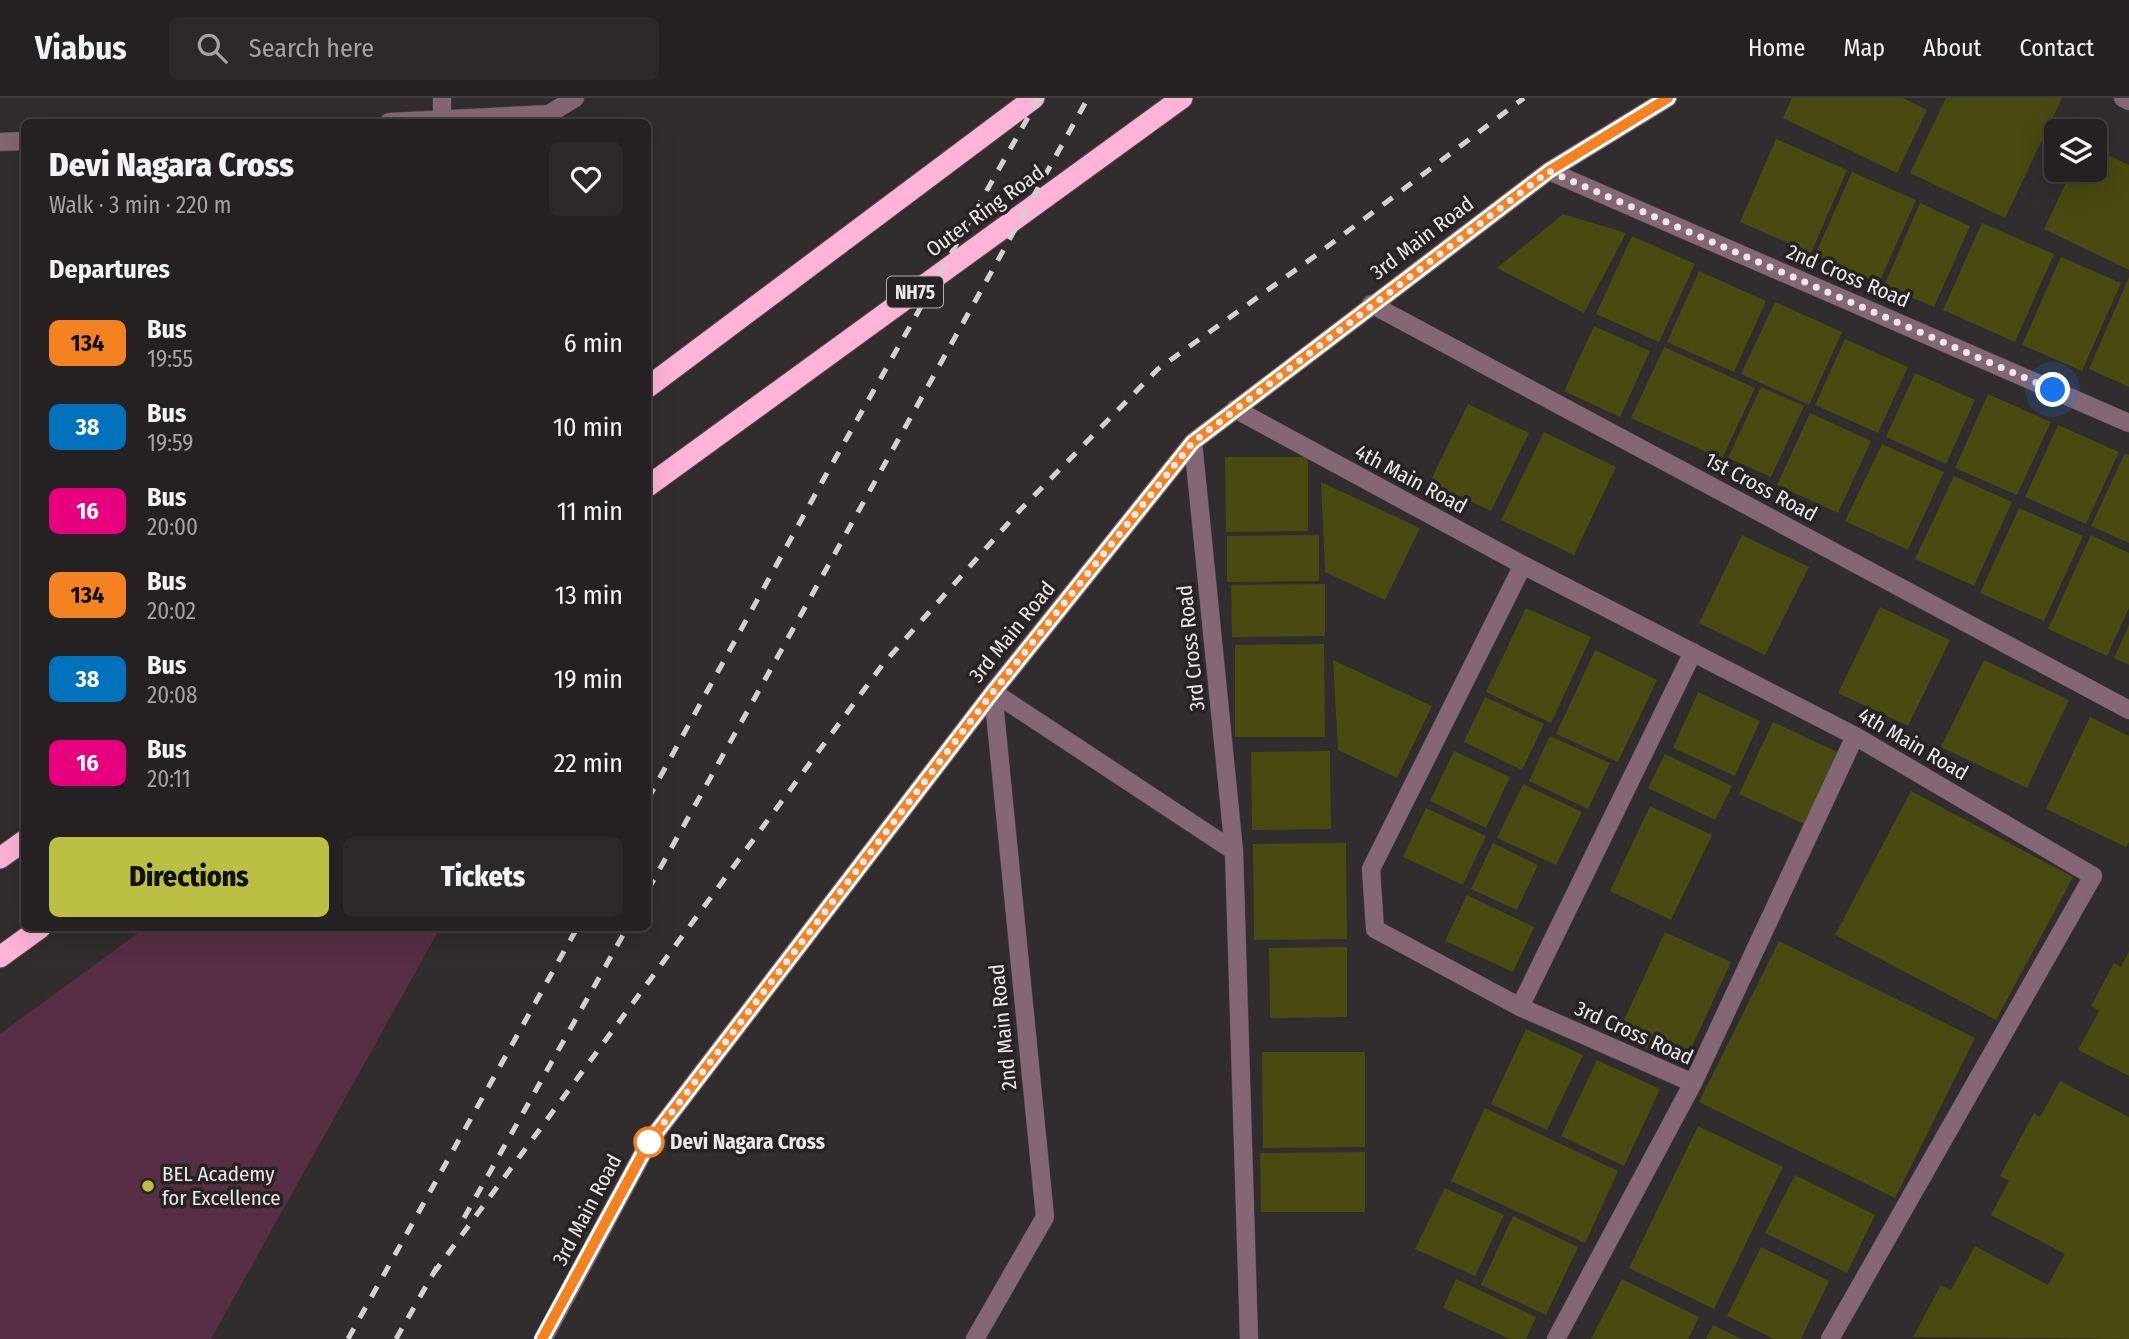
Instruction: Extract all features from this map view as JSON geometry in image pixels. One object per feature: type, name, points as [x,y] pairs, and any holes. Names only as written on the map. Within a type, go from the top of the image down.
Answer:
[{"type":"highway","points":[[651,385],[1034,98]]},
{"type":"highway","name":"Outer Ring Road","points":[[651,484],[1182,98]]},
{"type":"highway","points":[[0,858],[21,843]]},
{"type":"highway","points":[[0,957],[36,931]]},
{"type":"street","points":[[442,98],[442,119]]},
{"type":"street","points":[[460,119],[549,114],[575,98]]},
{"type":"street","name":"3rd Main Road","points":[[542,1339],[649,1142],[993,692],[1193,442],[1549,171],[1668,98]]},
{"type":"street","points":[[2123,98],[2129,102]]},
{"type":"street","points":[[0,142],[21,141]]},
{"type":"street","name":"2nd Cross Road","points":[[1549,171],[2129,423]]},
{"type":"street","name":"1st Cross Road","points":[[1371,304],[2129,710]]},
{"type":"street","name":"4th Main Road","points":[[1235,409],[1523,565],[1856,736],[2093,876],[1830,1339]]},
{"type":"street","name":"3rd Cross Road","points":[[1193,442],[1234,851],[1249,1339]]},
{"type":"street","name":"3rd Cross Road","points":[[1523,565],[1371,869],[1376,929],[1520,1007],[1693,1083],[1556,1339]]},
{"type":"street","points":[[1520,1007],[1693,652]]},
{"type":"street","points":[[993,692],[1234,851]]},
{"type":"street","name":"2nd Main Road","points":[[975,1339],[1045,1217],[993,692]]},
{"type":"street","points":[[1693,1083],[1856,736]]},
{"type":"shaded area","name":"BEL Academy for Excellence","points":[[141,931],[438,931],[211,1339],[0,1339],[0,1034]]},
{"type":"building","points":[[1792,98],[1903,98],[1927,110],[1897,173],[1783,118]]},
{"type":"building","points":[[1946,98],[2062,98],[2052,119],[2044,119],[2044,136],[2005,218],[1910,173]]},
{"type":"building","points":[[1776,139],[1847,170],[1811,253],[1740,222]]},
{"type":"building","points":[[2107,155],[2129,165],[2129,270],[2044,229],[2066,182],[2107,182]]},
{"type":"building","points":[[1852,172],[1916,200],[1879,283],[1815,255]]},
{"type":"building","points":[[1920,203],[1970,226],[1934,307],[1884,286]]},
{"type":"building","points":[[1563,214],[1626,233],[1584,313],[1497,268]]},
{"type":"building","points":[[1982,223],[2054,254],[2015,342],[1943,310]]},
{"type":"building","points":[[1632,236],[1695,264],[1659,342],[1596,314]]},
{"type":"building","points":[[2061,257],[2121,283],[2082,371],[2022,345]]},
{"type":"building","points":[[1699,271],[1766,301],[1734,372],[1667,342]]},
{"type":"building","points":[[2129,277],[2129,387],[2089,369]]},
{"type":"building","points":[[1775,302],[1842,332],[1809,405],[1741,374]]},
{"type":"building","points":[[1594,326],[1650,351],[1620,417],[1564,391]]},
{"type":"building","points":[[1845,339],[1908,367],[1878,433],[1815,405]]},
{"type":"building","points":[[1664,347],[1755,388],[1722,459],[1631,418]]},
{"type":"building","points":[[1915,373],[1975,400],[1946,464],[1886,437]]},
{"type":"building","points":[[1761,387],[1804,406],[1771,477],[1728,458]]},
{"type":"building","points":[[1988,394],[2051,422],[2017,495],[1955,468]]},
{"type":"building","points":[[1468,404],[1529,433],[1491,511],[1430,482]]},
{"type":"building","points":[[1810,413],[1871,441],[1838,513],[1777,485]]},
{"type":"building","points":[[2058,425],[2119,452],[2086,524],[2025,497]]},
{"type":"building","points":[[1544,432],[1616,467],[1574,555],[1501,520]]},
{"type":"building","points":[[1882,444],[1944,472],[1908,550],[1845,521]]},
{"type":"building","points":[[2125,453],[2129,455],[2129,543],[2091,526]]},
{"type":"building","points":[[1225,457],[1308,457],[1308,531],[1226,532]]},
{"type":"building","points":[[1954,476],[2012,502],[1974,586],[1915,559]]},
{"type":"building","points":[[1321,482],[1420,528],[1385,600],[1325,572]]},
{"type":"building","points":[[2019,508],[2083,536],[2044,621],[1980,593]]},
{"type":"building","points":[[1319,535],[1319,581],[1227,582],[1227,536]]},
{"type":"building","points":[[1742,535],[1809,567],[1765,655],[1699,623]]},
{"type":"building","points":[[2091,535],[2129,553],[2129,608],[2107,656],[2048,629]]},
{"type":"building","points":[[1325,584],[1325,636],[1232,637],[1231,585]]},
{"type":"building","points":[[1880,607],[1950,640],[1908,726],[1838,693]]},
{"type":"building","points":[[1526,608],[1591,637],[1551,723],[1486,692]]},
{"type":"building","points":[[2129,625],[2129,665],[2114,658]]},
{"type":"building","points":[[1324,644],[1325,737],[1235,737],[1235,645]]},
{"type":"building","points":[[1595,650],[1657,680],[1618,762],[1556,734]]},
{"type":"building","points":[[1333,660],[1432,706],[1397,778],[1338,750]]},
{"type":"building","points":[[1984,660],[2069,700],[2027,788],[1941,747]]},
{"type":"building","points":[[1698,692],[1760,721],[1735,776],[1673,748]]},
{"type":"building","points":[[1485,697],[1544,724],[1522,770],[1464,742]]},
{"type":"building","points":[[2090,717],[2129,736],[2129,842],[2126,847],[2046,809]]},
{"type":"building","points":[[1773,722],[1837,752],[1804,824],[1739,794]]},
{"type":"building","points":[[1550,736],[1610,763],[1588,809],[1529,781]]},
{"type":"building","points":[[1330,751],[1331,829],[1252,830],[1251,752]]},
{"type":"building","points":[[1454,751],[1510,777],[1486,828],[1430,801]]},
{"type":"building","points":[[1665,754],[1732,786],[1715,820],[1648,788]]},
{"type":"building","points":[[1523,784],[1582,812],[1556,865],[1497,838]]},
{"type":"building","points":[[1911,791],[2073,877],[1996,1020],[1835,935]]},
{"type":"building","points":[[1650,806],[1712,835],[1671,920],[1610,891]]},
{"type":"building","points":[[1426,808],[1486,836],[1463,885],[1403,857]]},
{"type":"building","points":[[1346,843],[1347,939],[1254,940],[1253,844]]},
{"type":"building","points":[[1493,843],[1538,865],[1517,910],[1471,889]]},
{"type":"building","points":[[1467,895],[1534,927],[1513,972],[1445,941]]},
{"type":"building","points":[[1665,932],[1731,962],[1683,1066],[1617,1035]]},
{"type":"building","points":[[1779,941],[1975,1038],[1895,1198],[1699,1102]]},
{"type":"building","points":[[1347,947],[1347,1017],[1270,1018],[1269,948]]},
{"type":"building","points":[[2129,951],[2129,1076],[2078,1050],[2099,1011],[2091,1006],[2114,963],[2121,967]]},
{"type":"building","points":[[1526,1029],[1583,1055],[1547,1130],[1491,1104]]},
{"type":"building","points":[[1262,1052],[1365,1052],[1365,1147],[1263,1148]]},
{"type":"building","points":[[1597,1060],[1660,1089],[1624,1166],[1561,1136]]},
{"type":"building","points":[[2060,1081],[2129,1117],[2129,1339],[1913,1337],[1941,1285],[1951,1290],[1975,1246],[2048,1285],[2065,1254],[1991,1215],[2009,1181],[2000,1176],[2034,1113],[2040,1117]]},
{"type":"building","points":[[1485,1108],[1618,1171],[1585,1243],[1451,1181]]},
{"type":"building","points":[[1698,1126],[1783,1167],[1714,1309],[1629,1268]]},
{"type":"building","points":[[1365,1152],[1365,1212],[1261,1212],[1260,1153]]},
{"type":"building","points":[[1795,1175],[1875,1215],[1847,1273],[1765,1233]]},
{"type":"building","points":[[1445,1188],[1504,1215],[1475,1276],[1415,1249]]},
{"type":"building","points":[[1513,1216],[1578,1247],[1546,1315],[1481,1285]]},
{"type":"building","points":[[1761,1247],[1829,1281],[1801,1339],[1774,1339],[1727,1316]]},
{"type":"building","points":[[1456,1279],[1536,1317],[1526,1339],[1510,1339],[1443,1308]]},
{"type":"building","points":[[1622,1279],[1699,1317],[1688,1339],[1591,1339]]},
{"type":"building","points":[[1713,1325],[1741,1339],[1706,1339]]},
{"type":"railway","points":[[651,794],[822,482],[1039,98]]},
{"type":"railway","points":[[651,885],[1088,98]]},
{"type":"railway","points":[[433,1274],[883,664],[1020,510],[1158,369],[1315,256],[1524,98]]},
{"type":"railway","points":[[348,1339],[575,931]]},
{"type":"railway","points":[[464,1218],[625,931]]},
{"type":"railway","points":[[396,1339],[437,1267]]},
{"type":"bus line","name":"134","points":[[542,1339],[649,1142],[993,692],[1193,442],[1351,319],[1549,171],[1668,98]]},
{"type":"place","name":"Devi Nagara Cross","points":[[649,1142]]},
{"type":"place","name":"BEL Academy for Excellence","points":[[148,1186]]},
{"type":"route","points":[[649,1142],[993,692],[1193,442],[1351,319],[1549,171],[2053,390]]}]
